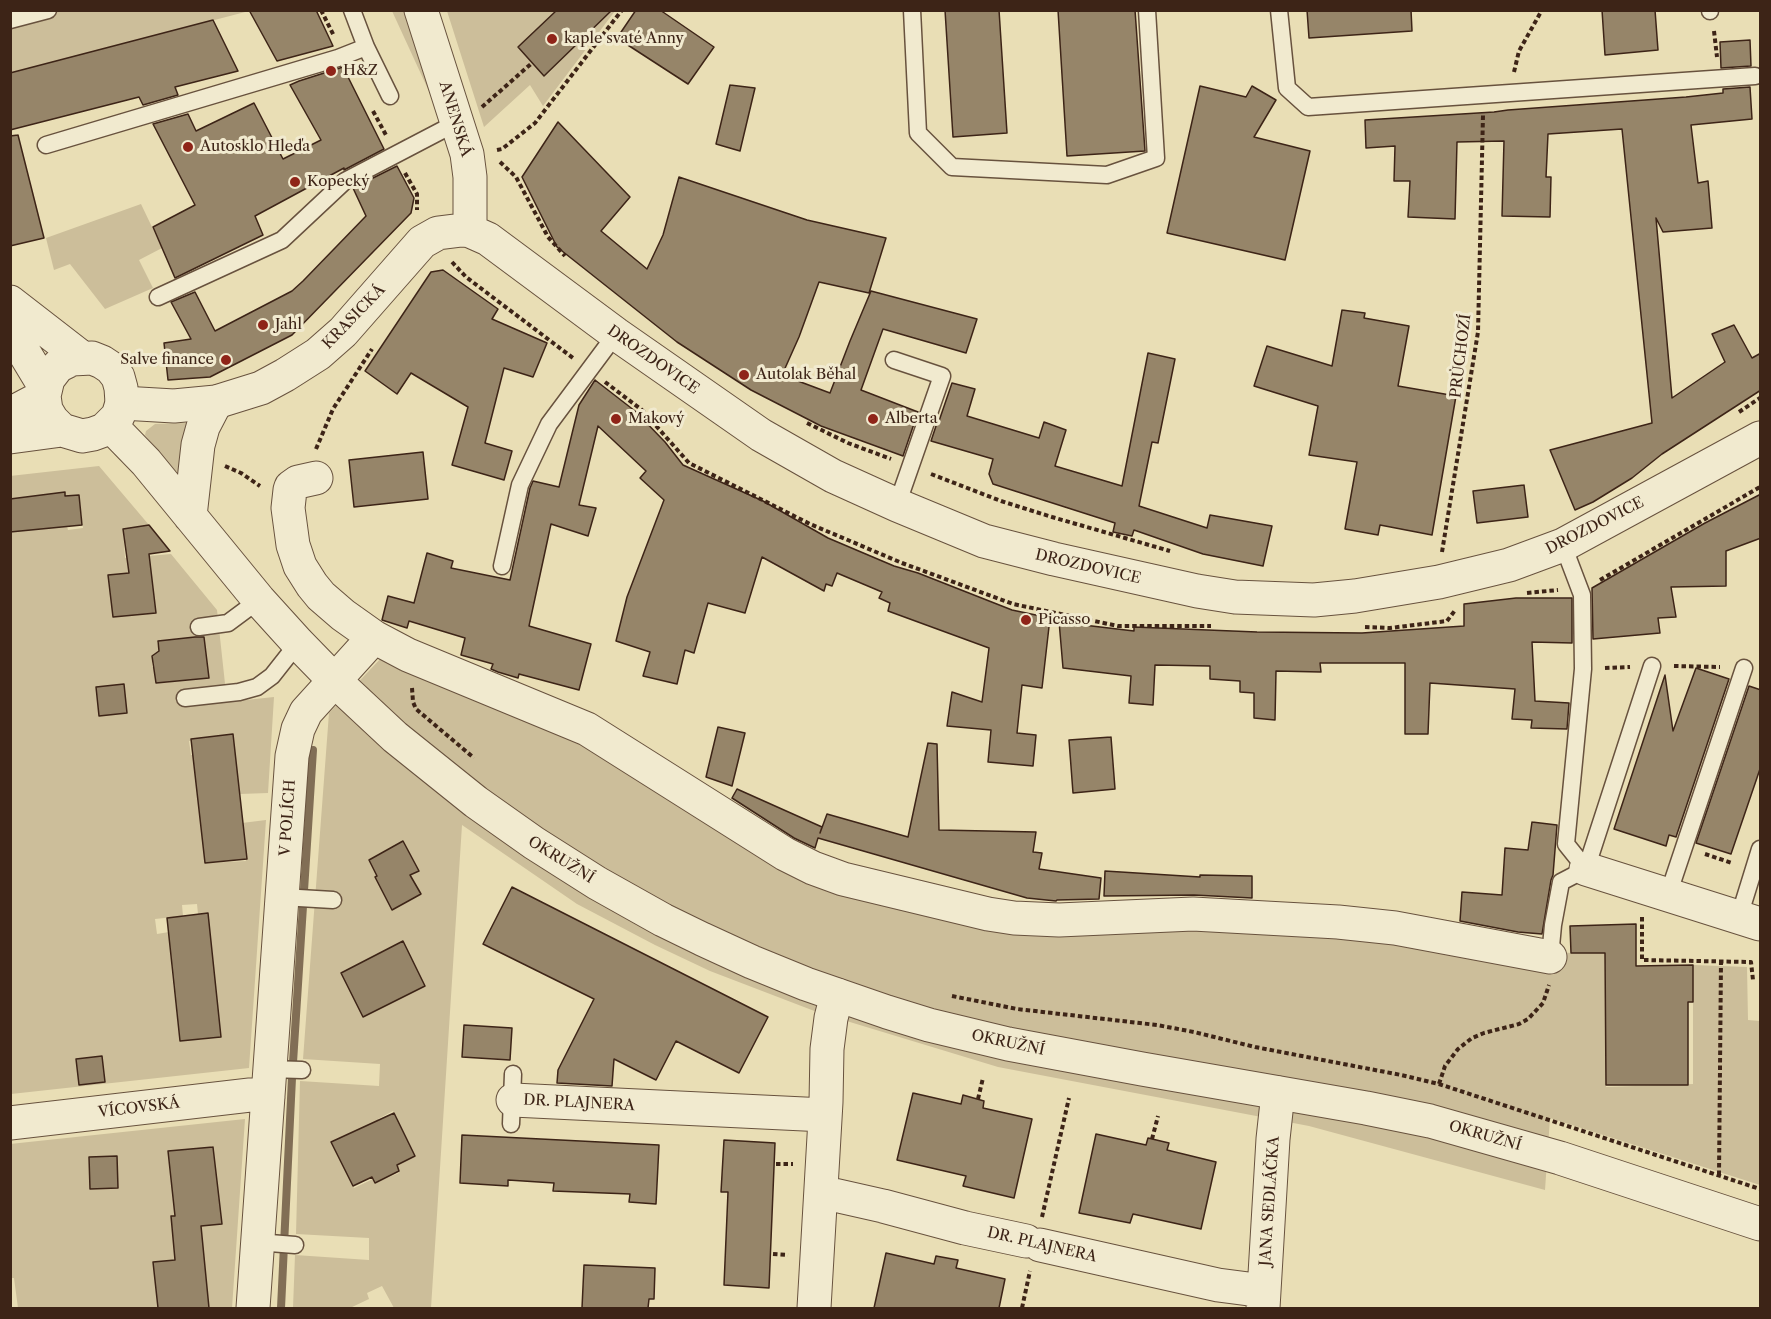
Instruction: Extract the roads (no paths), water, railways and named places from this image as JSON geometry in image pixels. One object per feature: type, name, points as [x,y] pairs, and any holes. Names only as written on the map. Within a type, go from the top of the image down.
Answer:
[{"type":"street","name":"ANENSKÁ","points":[[421,10],[477,152],[470,177],[470,231]]},
{"type":"street","name":"KRASICKÁ","points":[[10,437],[62,430],[82,436],[93,434],[104,430],[116,414],[216,402],[261,388],[295,370],[318,354],[354,322],[417,248],[429,238],[454,230],[470,231]]},
{"type":"street","name":"DROZDOVICE","points":[[470,231],[488,239],[616,334],[761,435],[833,476],[984,541],[1124,576],[1216,594],[1314,600],[1355,596],[1448,594],[1509,565],[1563,545],[1761,438]]},
{"type":"street","points":[[10,302],[81,357]]},
{"type":"street","points":[[10,329],[44,391],[46,410],[62,430]]},
{"type":"street","points":[[10,414],[44,391],[52,372],[65,362],[81,357],[92,358],[111,368],[122,388],[116,414],[132,447],[259,600],[335,681]]},
{"type":"street","points":[[190,516],[198,445],[203,427],[216,402]]},
{"type":"street","points":[[294,487],[295,554],[305,574],[321,596],[343,615],[374,637],[408,655],[587,729],[785,854],[813,868],[843,879],[988,914],[1014,918],[1059,920],[1193,914],[1338,922],[1395,928],[1550,957]]},
{"type":"street","name":"V POLÍCH","points":[[253,1308],[265,1243],[273,1078],[289,897],[292,756],[298,729],[309,708],[374,637]]},
{"type":"street","name":"OKRUŽNÍ","points":[[335,681],[395,737],[447,779],[506,824],[567,865],[625,899],[702,939],[837,996],[929,1025],[1008,1044],[1439,1123],[1560,1158],[1761,1224]]},
{"type":"street","points":[[1586,869],[1655,902],[1750,920]]},
{"type":"street","points":[[814,1308],[828,1042],[837,996]]},
{"type":"street","name":"VÍCOVSKÁ","points":[[10,1123],[250,1095],[273,1078]]},
{"type":"street","name":"JANA SEDLÁČKA","points":[[1263,1300],[1278,1093]]},
{"type":"street","name":"DR. PLAJNERA","points":[[512,1099],[825,1114]]},
{"type":"street","name":"DR. PLAJNERA","points":[[821,1192],[965,1228],[1218,1286],[1263,1300]]},
{"type":"lane","points":[[10,20],[48,10]]},
{"type":"lane","points":[[352,10],[366,47],[390,96]]},
{"type":"lane","points":[[912,10],[918,133],[952,167],[1107,175],[1156,158],[1147,10]]},
{"type":"lane","points":[[1279,10],[1287,88],[1308,107],[1755,76]]},
{"type":"lane","points":[[46,145],[345,56],[366,47]]},
{"type":"lane","points":[[158,297],[282,240],[345,181],[465,118]]},
{"type":"lane","points":[[502,566],[520,485],[549,424],[616,334]]},
{"type":"lane","points":[[894,360],[942,376],[897,505]]},
{"type":"lane","points":[[1563,545],[1582,595],[1583,669],[1566,844],[1586,869]]},
{"type":"lane","points":[[199,627],[228,623],[259,600]]},
{"type":"lane","points":[[185,698],[239,692],[257,687],[272,676],[298,644]]},
{"type":"lane","points":[[1550,957],[1561,882],[1586,869],[1652,666]]},
{"type":"lane","points":[[1655,902],[1684,848],[1744,668]]},
{"type":"lane","points":[[1750,920],[1754,870],[1761,849]]},
{"type":"lane","points":[[289,897],[333,900]]},
{"type":"lane","points":[[273,1078],[302,1070]]},
{"type":"lane","points":[[265,1243],[295,1245]]},
{"type":"waterway","points":[[281,1308],[292,1078],[313,750]]},
{"type":"place","name":"kaple svaté Anny","points":[[552,39]]},
{"type":"place","name":"H&Z","points":[[331,71]]},
{"type":"place","name":"Autosklo Hleďa","points":[[188,147]]},
{"type":"place","name":"Kopecký","points":[[295,182]]},
{"type":"place","name":"Jahl","points":[[263,325]]},
{"type":"place","name":"Salve finance","points":[[226,360]]},
{"type":"place","name":"Autolak Běhal","points":[[744,375]]},
{"type":"place","name":"Makový","points":[[616,419]]},
{"type":"place","name":"Alberta","points":[[873,419]]},
{"type":"place","name":"Picasso","points":[[1026,620]]}]
